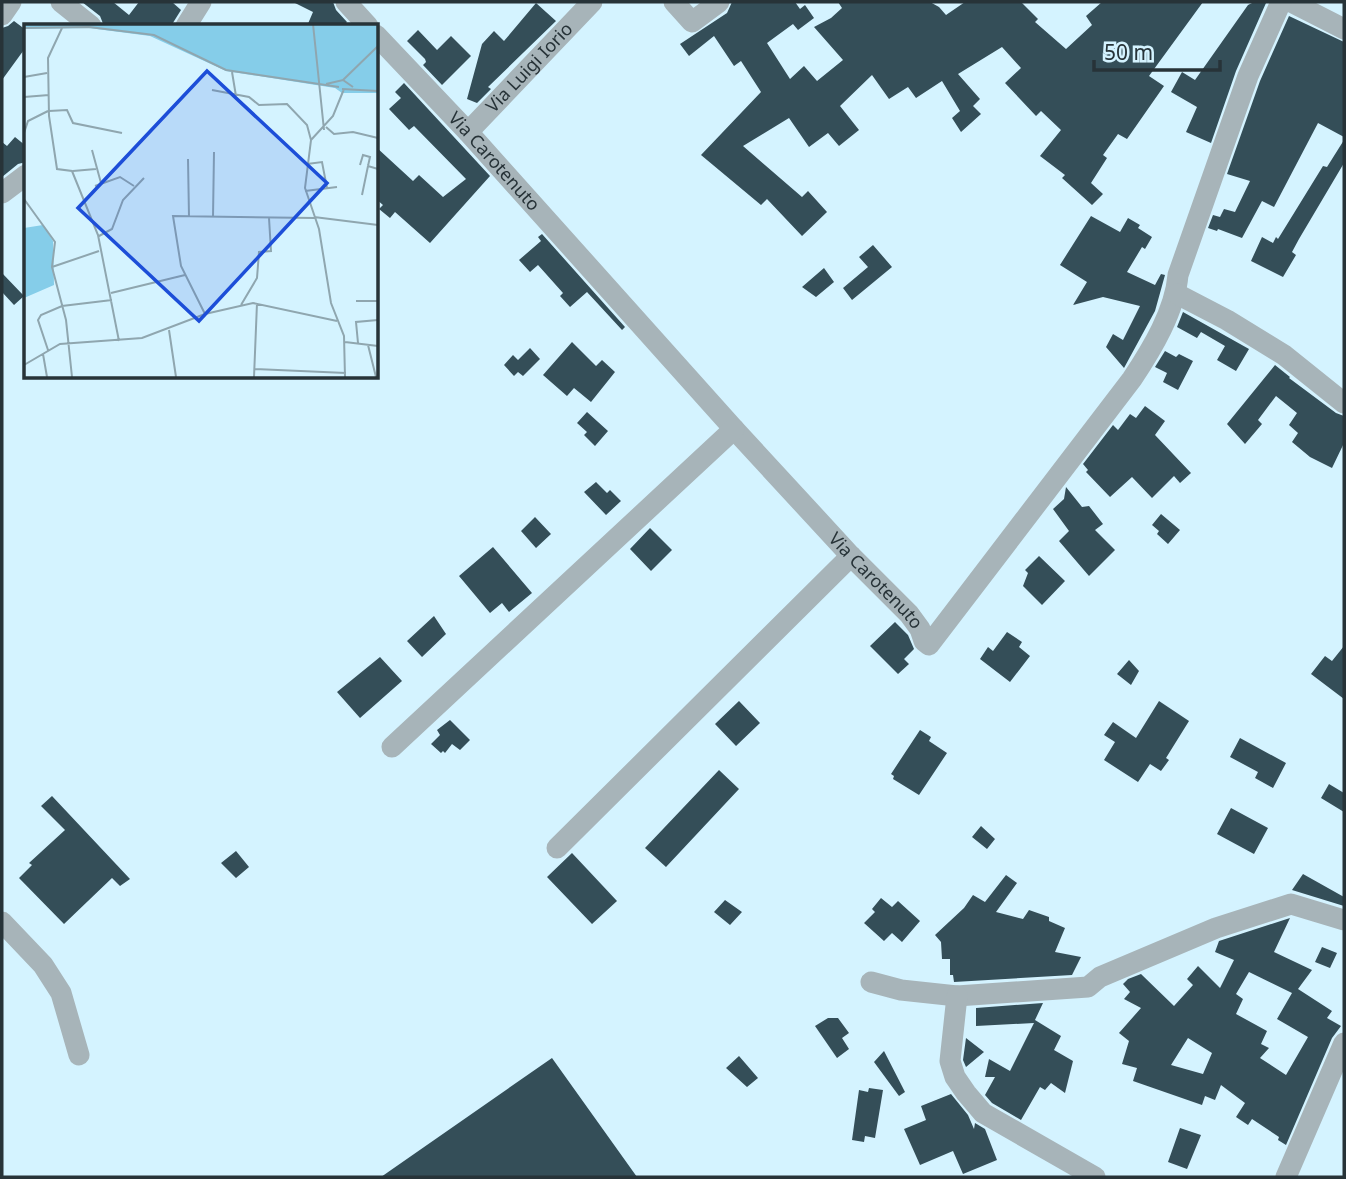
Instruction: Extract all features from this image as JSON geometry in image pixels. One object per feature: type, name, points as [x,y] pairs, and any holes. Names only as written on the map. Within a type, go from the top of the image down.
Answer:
[{"type":"street","points":[[2,15],[11,2]]},
{"type":"street","points":[[61,2],[88,24]]},
{"type":"street","points":[[187,24],[201,2]]},
{"type":"street","points":[[346,2],[366,24]]},
{"type":"street","name":"Via Luigi Iorio","points":[[468,132],[592,2]]},
{"type":"street","points":[[674,2],[692,23],[719,2]]},
{"type":"street","name":"Via Carotenuto","points":[[378,37],[468,132],[734,429],[851,556],[909,614],[929,645],[1146,358],[1177,294],[1178,275],[1248,76],[1280,2]]},
{"type":"street","points":[[1291,2],[1344,29]]},
{"type":"street","points":[[2,194],[24,177]]},
{"type":"street","points":[[1177,294],[1227,320],[1284,355],[1344,403]]},
{"type":"street","points":[[391,747],[734,429]]},
{"type":"street","points":[[557,848],[851,556]]},
{"type":"street","points":[[871,982],[901,990],[957,996],[1088,987],[1100,977],[1216,928],[1291,905],[1344,920]]},
{"type":"street","points":[[2,922],[43,965],[61,993],[79,1055]]},
{"type":"street","points":[[957,996],[950,1061],[955,1077],[966,1093],[983,1113],[1095,1177]]},
{"type":"street","points":[[1286,1177],[1344,1043]]},
{"type":"building","points":[[82,2],[113,2],[129,15],[139,2],[172,2],[181,10],[172,24],[103,24],[100,16]]},
{"type":"building","points":[[293,2],[333,2],[336,10],[347,22],[308,24],[313,12]]},
{"type":"building","points":[[732,2],[795,2],[800,9],[805,5],[814,18],[798,30],[793,24],[767,43],[790,79],[804,66],[817,81],[843,60],[814,27],[842,8],[838,2],[930,2],[946,15],[965,2],[1021,2],[1038,19],[1035,22],[1066,49],[1092,25],[1086,16],[1102,2],[1203,2],[1149,76],[1164,86],[1127,139],[1118,134],[1103,155],[1107,158],[1091,183],[1103,194],[1092,205],[1062,178],[1065,175],[1040,156],[1061,130],[1041,111],[1036,116],[1005,83],[1021,68],[1002,47],[958,74],[980,99],[973,106],[981,114],[961,132],[952,118],[960,111],[942,81],[916,98],[908,87],[889,99],[872,75],[840,106],[859,130],[839,146],[828,133],[809,147],[789,118],[743,146],[802,197],[808,191],[827,212],[802,236],[767,199],[761,205],[701,155],[761,92],[741,61],[734,66],[714,36],[689,56],[680,44],[727,13]]},
{"type":"building","points":[[1254,2],[1266,3],[1236,71],[1211,143],[1186,132],[1197,107],[1171,92],[1182,72],[1195,80],[1248,5]]},
{"type":"building","points":[[536,3],[556,21],[488,87],[491,89],[477,103],[467,99],[482,44],[494,31],[504,41]]},
{"type":"building","points":[[1289,16],[1344,42],[1344,137],[1318,123],[1274,207],[1262,201],[1242,238],[1208,228],[1213,215],[1220,217],[1224,209],[1235,212],[1250,181],[1227,174],[1260,81]]},
{"type":"building","points":[[14,21],[24,28],[24,50],[2,80],[2,28]]},
{"type":"building","points":[[418,30],[437,50],[451,36],[471,56],[442,85],[423,65],[425,59],[407,41]]},
{"type":"building","points":[[404,83],[490,176],[430,243],[395,212],[390,218],[379,209],[383,205],[378,201],[378,149],[413,181],[419,175],[443,197],[466,179],[414,126],[409,130],[389,109],[401,98],[395,92]]},
{"type":"building","points":[[15,137],[24,144],[24,162],[2,177],[2,142],[7,146]]},
{"type":"building","points":[[1344,140],[1344,163],[1292,252],[1296,255],[1283,277],[1251,261],[1262,237],[1273,243],[1276,237],[1278,239],[1323,166],[1327,167]]},
{"type":"building","points":[[1091,216],[1120,232],[1128,218],[1140,225],[1138,228],[1152,237],[1145,249],[1142,247],[1127,272],[1155,285],[1161,274],[1165,275],[1155,311],[1124,368],[1106,347],[1113,334],[1123,340],[1140,306],[1103,297],[1073,305],[1087,282],[1060,265]]},
{"type":"building","points":[[542,234],[625,327],[622,330],[587,292],[570,307],[560,296],[563,293],[538,265],[530,272],[519,260],[541,241],[538,237]]},
{"type":"building","points":[[873,245],[892,267],[852,300],[843,288],[868,267],[859,257]]},
{"type":"building","points":[[824,268],[834,282],[816,297],[802,287]]},
{"type":"building","points":[[2,273],[24,296],[14,305],[2,292]]},
{"type":"building","points":[[1183,312],[1249,349],[1236,371],[1217,360],[1225,346],[1201,332],[1197,338],[1177,327]]},
{"type":"building","points":[[572,342],[596,366],[602,360],[615,372],[591,402],[574,388],[567,396],[543,375]]},
{"type":"building","points":[[530,348],[540,359],[523,376],[518,372],[514,376],[504,365],[513,355],[518,360]]},
{"type":"building","points":[[1165,351],[1193,361],[1178,390],[1163,382],[1167,373],[1155,367]]},
{"type":"building","points":[[1275,365],[1336,413],[1344,416],[1344,443],[1332,468],[1310,457],[1292,442],[1298,433],[1289,425],[1297,413],[1276,396],[1258,420],[1262,424],[1245,444],[1227,424]]},
{"type":"building","points":[[1145,406],[1165,421],[1155,435],[1191,473],[1180,483],[1174,476],[1152,498],[1132,477],[1110,497],[1086,472],[1088,470],[1083,464],[1113,425],[1118,430],[1130,414],[1136,418]]},
{"type":"building","points":[[587,412],[608,431],[595,446],[584,435],[587,432],[577,423]]},
{"type":"building","points":[[596,482],[607,493],[610,490],[621,501],[606,515],[584,492]]},
{"type":"building","points":[[1066,487],[1082,507],[1089,506],[1103,524],[1095,530],[1115,550],[1089,576],[1059,541],[1069,531],[1053,509],[1064,499]]},
{"type":"building","points":[[1161,514],[1180,530],[1168,544],[1152,525]]},
{"type":"building","points":[[535,517],[551,534],[536,548],[521,531]]},
{"type":"building","points":[[650,528],[672,550],[651,571],[630,549]]},
{"type":"building","points":[[493,547],[532,593],[509,612],[502,603],[490,613],[459,576]]},
{"type":"building","points":[[1039,556],[1065,581],[1042,605],[1023,586],[1028,573],[1025,570]]},
{"type":"building","points":[[434,616],[446,634],[422,657],[407,641]]},
{"type":"building","points":[[895,622],[908,635],[914,649],[904,659],[909,664],[898,674],[870,646]]},
{"type":"building","points":[[1007,632],[1022,642],[1019,647],[1030,656],[1010,682],[980,659],[988,647],[993,651]]},
{"type":"building","points":[[1344,646],[1344,699],[1311,674],[1325,656],[1332,661]]},
{"type":"building","points":[[380,657],[402,681],[360,718],[337,692]]},
{"type":"building","points":[[1129,660],[1139,671],[1131,685],[1117,674]]},
{"type":"building","points":[[739,701],[760,723],[736,746],[715,724]]},
{"type":"building","points":[[1159,701],[1189,721],[1161,771],[1150,764],[1138,782],[1104,760],[1115,742],[1104,735],[1113,722],[1136,738]]},
{"type":"building","points":[[450,720],[470,740],[460,750],[452,744],[445,753],[441,753],[431,744],[440,735],[437,730]]},
{"type":"building","points":[[920,730],[931,737],[929,741],[947,753],[919,795],[893,779],[891,774]]},
{"type":"building","points":[[1240,738],[1286,763],[1273,788],[1255,778],[1258,772],[1230,757]]},
{"type":"building","points":[[719,770],[739,789],[666,867],[645,848]]},
{"type":"building","points":[[1329,784],[1344,793],[1344,812],[1321,798]]},
{"type":"building","points":[[52,796],[130,879],[120,886],[112,878],[64,924],[19,878],[32,865],[29,863],[65,830],[41,806]]},
{"type":"building","points":[[1231,808],[1268,828],[1254,854],[1217,834]]},
{"type":"building","points":[[981,826],[995,839],[987,849],[972,837]]},
{"type":"building","points":[[236,851],[249,867],[236,878],[221,863]]},
{"type":"building","points":[[572,853],[617,901],[592,924],[547,877]]},
{"type":"building","points":[[1303,874],[1344,897],[1344,906],[1292,890]]},
{"type":"building","points":[[1006,875],[1017,883],[996,912],[1023,919],[1029,910],[1049,917],[1049,921],[1065,928],[1055,952],[1081,957],[1072,975],[954,982],[953,975],[950,975],[950,959],[942,959],[941,942],[935,935],[964,908],[973,895],[985,902]]},
{"type":"building","points":[[881,898],[892,907],[898,901],[920,921],[902,942],[892,933],[884,941],[864,923],[875,912],[872,909]]},
{"type":"building","points":[[725,900],[742,912],[730,925],[714,912]]},
{"type":"building","points":[[1290,918],[1274,952],[1312,970],[1298,989],[1332,1011],[1327,1018],[1341,1026],[1332,1038],[1286,1145],[1278,1140],[1279,1137],[1252,1119],[1248,1125],[1236,1117],[1245,1103],[1221,1085],[1215,1100],[1205,1096],[1202,1105],[1133,1081],[1137,1068],[1122,1064],[1129,1041],[1119,1033],[1141,1008],[1124,999],[1130,992],[1123,984],[1141,974],[1174,1006],[1193,985],[1187,979],[1198,966],[1220,988],[1234,960],[1215,952],[1219,941]],"holes":[[[1249,972],[1292,993],[1277,1019],[1308,1037],[1286,1075],[1260,1058],[1269,1048],[1261,1044],[1267,1031],[1236,1014],[1243,999],[1236,994]],[[1188,1038],[1212,1053],[1203,1074],[1171,1065]]]},
{"type":"building","points":[[1322,947],[1337,953],[1330,968],[1315,962]]},
{"type":"building","points":[[1043,1003],[1035,1020],[1061,1036],[1054,1050],[1073,1061],[1065,1093],[1051,1083],[1045,1090],[1040,1087],[1021,1120],[992,1103],[985,1095],[995,1077],[985,1077],[989,1059],[1010,1071],[1034,1023],[976,1026],[976,1008]]},
{"type":"building","points":[[828,1018],[838,1018],[849,1033],[842,1038],[849,1049],[837,1058],[815,1026]]},
{"type":"building","points":[[966,1038],[984,1052],[966,1067],[963,1060]]},
{"type":"building","points":[[884,1051],[905,1092],[899,1096],[874,1062]]},
{"type":"building","points":[[739,1056],[758,1078],[747,1087],[726,1068]]},
{"type":"building","points":[[552,1058],[637,1177],[381,1177]]},
{"type":"building","points":[[869,1088],[883,1090],[875,1138],[865,1136],[864,1142],[852,1140],[859,1090],[868,1092]]},
{"type":"building","points":[[951,1094],[968,1115],[974,1129],[975,1123],[985,1129],[997,1160],[963,1174],[953,1151],[920,1165],[904,1129],[926,1120],[921,1106]]},
{"type":"building","points":[[1180,1128],[1201,1135],[1187,1169],[1168,1162]]}]
